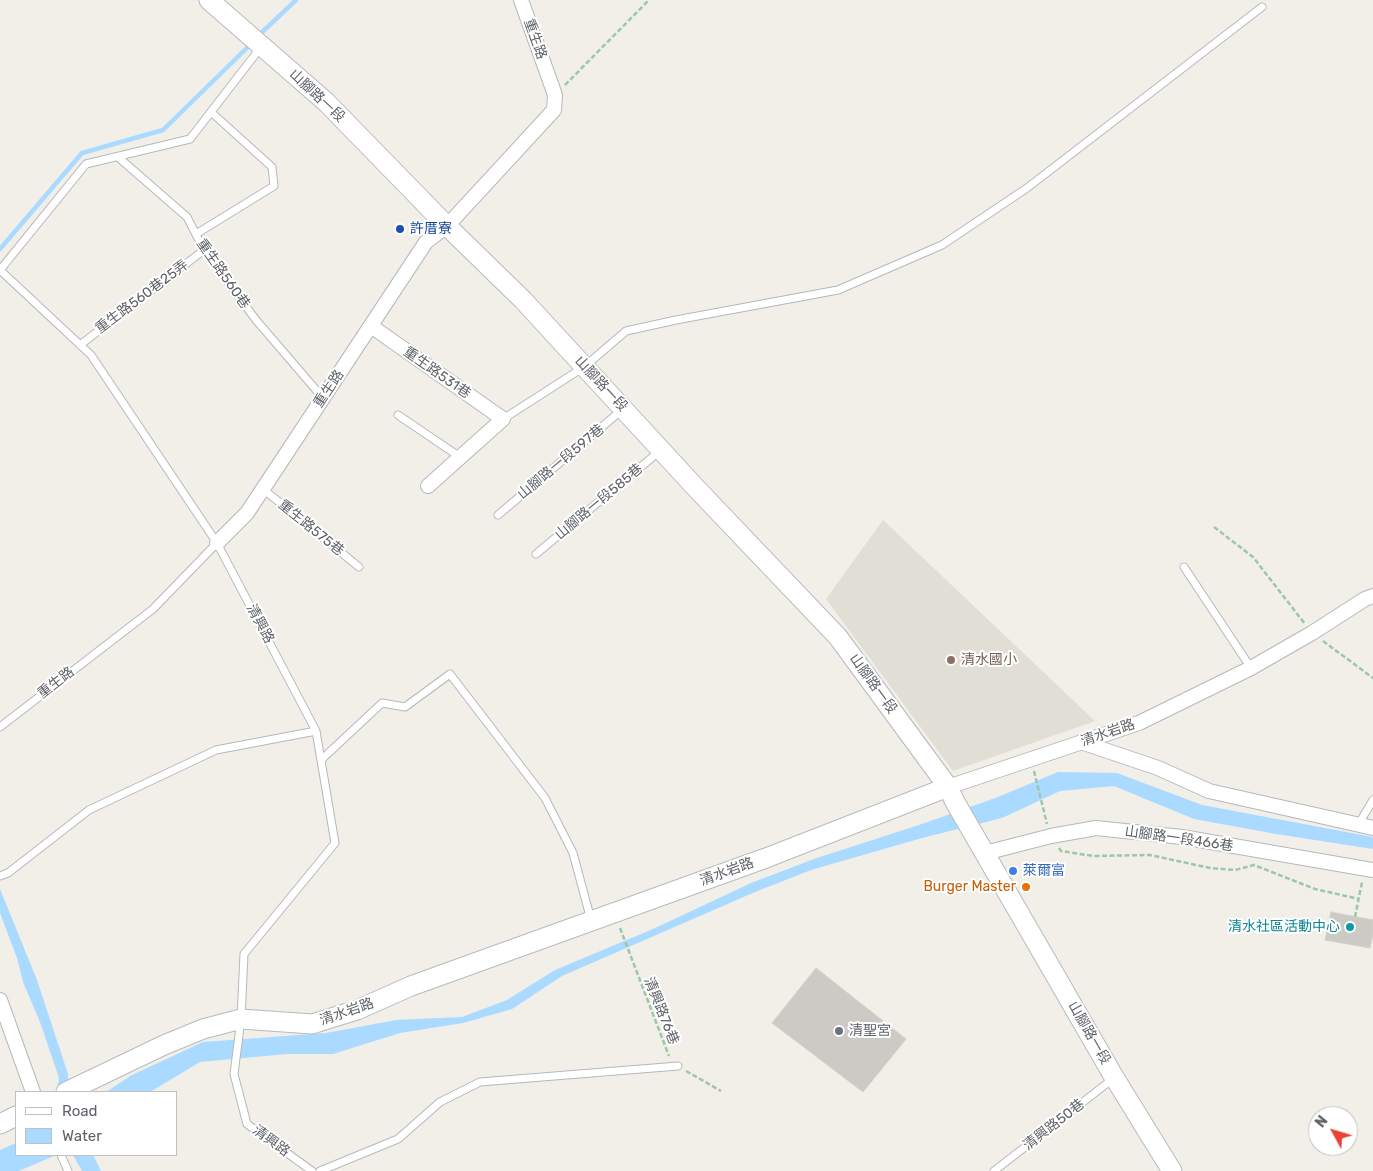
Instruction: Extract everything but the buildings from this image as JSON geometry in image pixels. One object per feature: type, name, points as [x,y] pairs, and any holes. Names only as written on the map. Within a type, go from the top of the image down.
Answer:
[{"type":"main road","name":"山腳路一段","points":[[209,0],[326,102],[522,300],[838,637],[952,795],[1114,1077],[1172,1171]]},
{"type":"main road","name":"清水岩路","points":[[70,1090],[164,1045],[203,1029],[241,1019],[312,1024],[357,1010],[412,986],[591,921],[766,858],[952,795]]},
{"type":"main road","points":[[0,1124],[15,1116]]},
{"type":"street","name":"重生路","points":[[217,544],[247,513],[426,242],[447,226],[554,110],[555,95],[521,0]]},
{"type":"street","name":"重生路531巷","points":[[371,326],[503,419]]},
{"type":"street","points":[[428,486],[503,419]]},
{"type":"street","name":"清水岩路","points":[[952,795],[1081,742],[1139,722],[1251,668],[1312,633],[1334,617],[1373,596]]},
{"type":"street","points":[[1081,742],[1158,768],[1209,791],[1373,828]]},
{"type":"street","name":"山腳路一段466巷","points":[[982,847],[1096,828],[1182,837],[1369,869]]},
{"type":"street","points":[[0,1000],[33,1091]]},
{"type":"lane","points":[[503,419],[584,367],[626,331],[685,318],[838,290],[942,245],[1027,188],[1262,8]]},
{"type":"lane","points":[[0,270],[86,164],[190,139],[262,46]]},
{"type":"lane","points":[[196,234],[274,186],[272,167],[211,112]]},
{"type":"lane","name":"重生路560巷","points":[[118,157],[187,217],[204,250],[256,320],[323,398]]},
{"type":"lane","name":"重生路560巷25弄","points":[[80,344],[204,250]]},
{"type":"lane","name":"清興路","points":[[0,270],[91,355],[217,544],[316,731],[335,843],[244,954],[241,1019],[234,1074],[247,1124],[312,1171]]},
{"type":"lane","name":"山腳路一段597巷","points":[[498,515],[624,409]]},
{"type":"lane","points":[[398,415],[460,457]]},
{"type":"lane","name":"山腳路一段585巷","points":[[536,554],[661,450]]},
{"type":"lane","name":"重生路575巷","points":[[263,489],[359,567]]},
{"type":"lane","name":"重生路","points":[[0,727],[153,609],[217,544]]},
{"type":"lane","points":[[1184,567],[1251,668]]},
{"type":"lane","points":[[321,760],[382,703],[405,707],[450,674],[545,798],[573,853],[591,921]]},
{"type":"lane","points":[[0,876],[8,873],[89,810],[216,750],[316,731]]},
{"type":"lane","points":[[1358,825],[1373,800]]},
{"type":"lane","points":[[320,1171],[398,1139],[440,1102],[480,1082],[678,1066]]},
{"type":"lane","name":"清興路50巷","points":[[994,1171],[1114,1077]]},
{"type":"lane","points":[[61,1156],[68,1171]]},
{"type":"path","points":[[555,95],[649,0]]},
{"type":"path","points":[[1214,527],[1253,557],[1312,633],[1373,678]]},
{"type":"path","points":[[1034,770],[1044,813]]},
{"type":"path","points":[[1051,836],[1061,851],[1093,856],[1150,855],[1210,868],[1235,870],[1254,866],[1315,889],[1359,899]]},
{"type":"path","points":[[1355,917],[1369,869]]},
{"type":"path","name":"清興路76巷","points":[[614,913],[669,1058],[678,1066],[721,1091]]},
{"type":"shaded area","name":"清水國小","points":[[883,520],[1095,721],[953,771],[826,599]]},
{"type":"water","points":[[1058,772],[1117,773],[1202,805],[1373,837],[1373,849],[1194,819],[1114,786],[1060,791],[1002,818],[922,838],[811,870],[755,892],[562,976],[512,1009],[463,1023],[400,1033],[333,1054],[287,1054],[200,1062],[152,1091],[108,1091],[132,1075],[203,1042],[326,1033],[396,1020],[462,1017],[507,1000],[555,970],[653,929],[751,883],[814,859],[998,797]]},
{"type":"water","points":[[0,889],[37,980],[68,1074],[69,1091],[57,1091],[59,1078],[40,1022],[23,982],[17,958],[0,913]]},
{"type":"water","points":[[15,1143],[15,1156],[54,1156],[19,1171],[0,1171],[0,1150]]},
{"type":"water","points":[[74,1156],[94,1156],[101,1171],[82,1171]]},
{"type":"waterway","points":[[257,37],[296,0]]},
{"type":"waterway","points":[[0,249],[82,153],[163,130],[252,43]]},
{"type":"place","name":"許厝寮","points":[[400,229]]},
{"type":"place","name":"清水國小","points":[[951,660]]},
{"type":"place","name":"萊爾富","points":[[1013,871]]},
{"type":"place","name":"Burger Master","points":[[1026,887]]},
{"type":"place","name":"清水社區活動中心","points":[[1350,927]]},
{"type":"place","name":"清聖宮","points":[[839,1031]]}]
